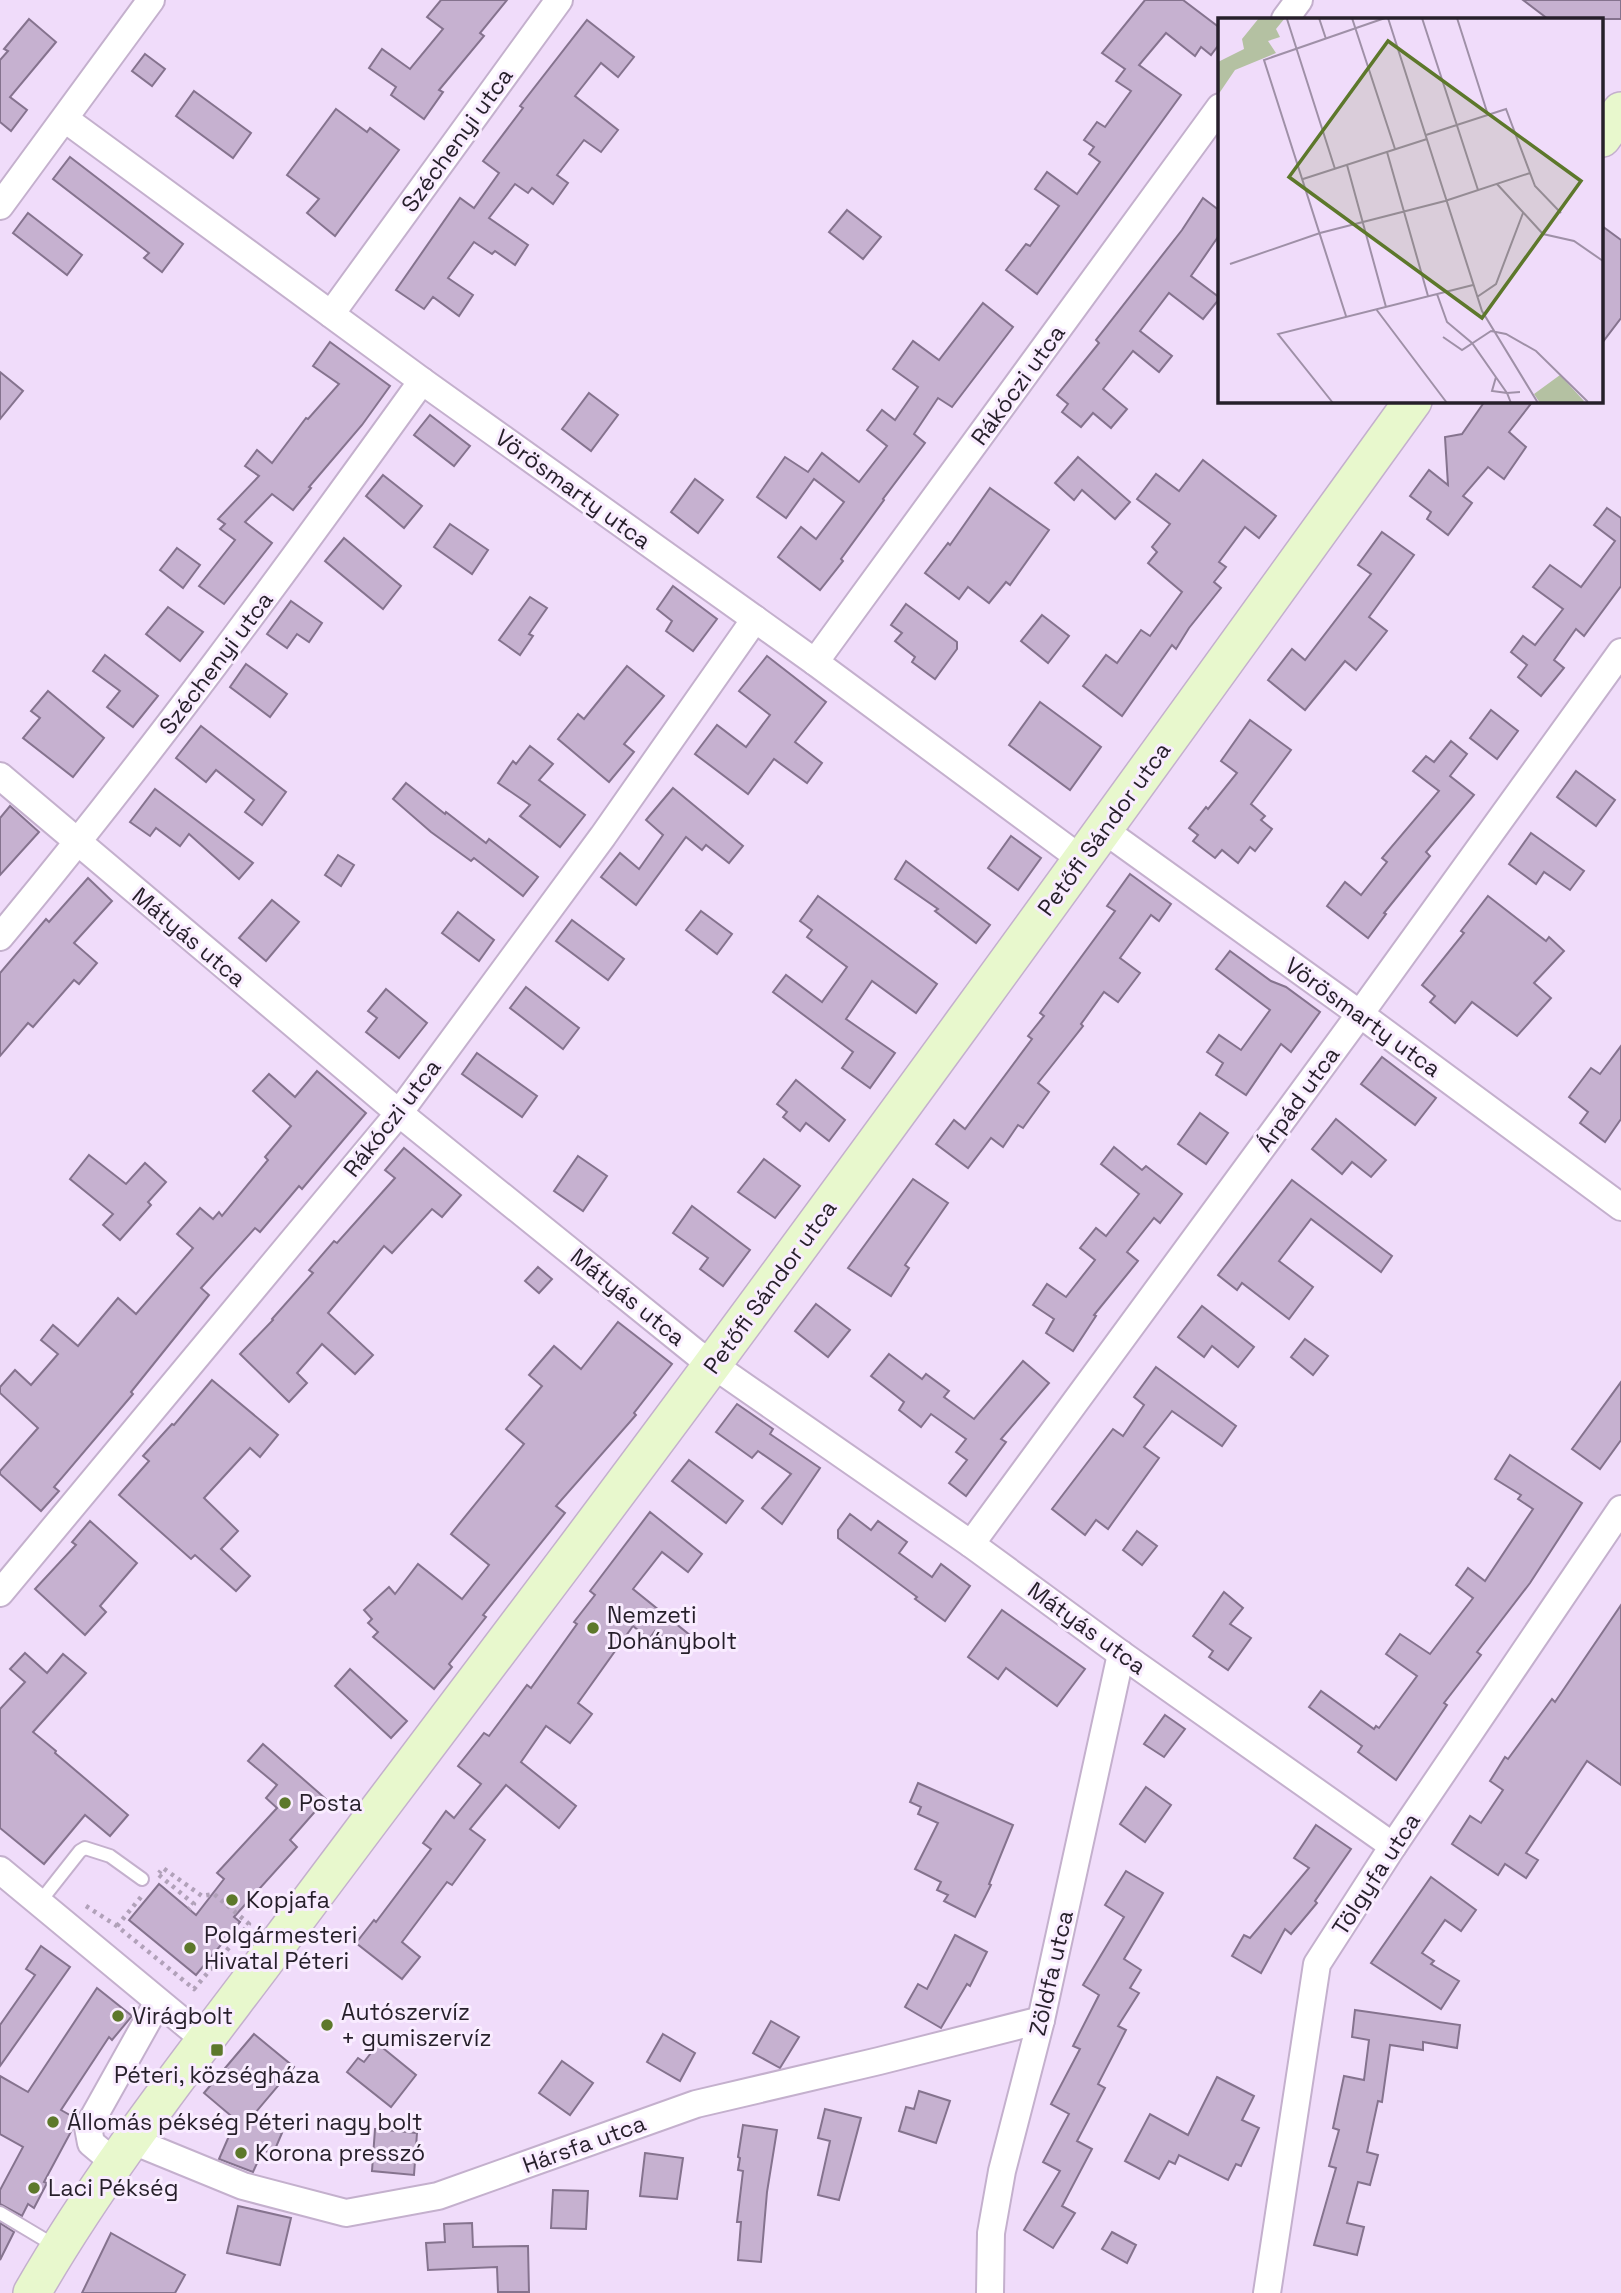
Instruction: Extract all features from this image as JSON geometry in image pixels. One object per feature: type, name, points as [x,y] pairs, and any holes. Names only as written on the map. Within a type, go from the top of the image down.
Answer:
[{"type":"main road","points":[[1604,135],[1621,111]]},
{"type":"main road","name":"Petőfi Sándor utca","points":[[32,2293],[59,2248],[205,2040],[713,1365],[1412,402]]},
{"type":"street","points":[[0,206],[151,0]]},
{"type":"street","name":"Széchenyi utca","points":[[331,314],[559,0]]},
{"type":"street","points":[[1285,18],[1299,0]]},
{"type":"street","name":"Rákóczi utca","points":[[815,662],[1218,110]]},
{"type":"street","name":"Vörösmarty utca","points":[[65,119],[422,381],[815,662],[1082,859]]},
{"type":"street","name":"Széchenyi utca","points":[[0,937],[78,844],[274,586],[422,381]]},
{"type":"street","name":"Rákóczi utca","points":[[0,1593],[399,1113],[603,836],[755,619]]},
{"type":"street","name":"Árpád utca","points":[[971,1544],[1360,1014],[1621,652]]},
{"type":"street","name":"Mátyás utca","points":[[0,776],[399,1113],[713,1365],[971,1544],[1121,1654],[1393,1846]]},
{"type":"street","name":"Vörösmarty utca","points":[[1104,830],[1617,1197]]},
{"type":"street","name":"Tölgyfa utca","points":[[1267,2293],[1317,1964],[1393,1846],[1621,1509]]},
{"type":"street","name":"Zöldfa utca","points":[[990,2293],[990,2233],[1002,2171],[1041,2020],[1121,1654]]},
{"type":"street","points":[[0,1870],[45,1893],[158,2002],[205,2040]]},
{"type":"street","points":[[124,2153],[91,2143],[88,2127],[158,2002]]},
{"type":"street","name":"Hársfa utca","points":[[124,2153],[346,2213],[438,2196],[696,2104],[1041,2020]]},
{"type":"lane","points":[[45,1893],[85,1848],[110,1856],[142,1879]]},
{"type":"lane","points":[[0,2213],[59,2248]]},
{"type":"path","points":[[45,1893],[117,1926],[194,1989],[249,1924],[214,1894],[202,1896],[163,1868]]},
{"type":"path","points":[[158,1875],[194,1904],[189,1909]]},
{"type":"building","points":[[441,0],[507,0],[480,33],[484,36],[439,90],[443,92],[424,119],[391,95],[396,87],[369,68],[382,49],[410,69],[443,29],[427,17]]},
{"type":"building","points":[[1145,0],[1183,0],[1218,26],[1218,46],[1211,55],[1201,47],[1195,56],[1166,33],[1139,65],[1181,95],[1037,294],[1006,270],[1026,244],[1030,246],[1059,206],[1035,189],[1047,172],[1077,194],[1100,162],[1089,154],[1094,147],[1084,140],[1097,122],[1105,127],[1131,91],[1116,81],[1125,69],[1102,53]]},
{"type":"building","points":[[1523,0],[1621,0],[1621,19],[1547,18]]},
{"type":"building","points":[[29,19],[56,42],[10,97],[27,110],[11,131],[0,122],[0,60],[8,51],[4,49]]},
{"type":"building","points":[[587,20],[634,57],[618,77],[601,63],[575,96],[618,130],[601,152],[584,140],[557,175],[568,183],[553,204],[532,188],[528,193],[515,184],[489,218],[528,245],[515,265],[495,251],[492,254],[474,242],[448,278],[473,295],[459,316],[433,297],[424,309],[396,290],[460,198],[474,208],[499,173],[483,161],[523,108],[520,106]]},
{"type":"building","points":[[145,54],[165,69],[152,86],[132,71]]},
{"type":"building","points":[[194,91],[251,133],[233,158],[176,116]]},
{"type":"building","points":[[336,109],[367,132],[370,128],[399,150],[335,236],[307,213],[319,199],[287,175]]},
{"type":"building","points":[[70,157],[183,244],[162,272],[144,258],[149,253],[53,179]]},
{"type":"building","points":[[1203,198],[1218,209],[1218,237],[1191,276],[1218,296],[1218,300],[1203,319],[1169,293],[1140,331],[1172,356],[1159,372],[1133,351],[1103,389],[1127,409],[1111,428],[1093,413],[1081,427],[1062,412],[1068,404],[1057,395],[1099,343],[1096,340],[1182,230]]},
{"type":"building","points":[[847,210],[881,237],[863,259],[829,232]]},
{"type":"building","points":[[28,213],[82,255],[67,275],[13,233]]},
{"type":"building","points":[[1604,227],[1621,240],[1621,318],[1604,340]]},
{"type":"building","points":[[983,303],[1013,327],[952,407],[938,398],[914,434],[925,443],[820,590],[778,557],[801,527],[816,539],[844,502],[814,479],[786,518],[757,497],[785,457],[808,472],[822,453],[859,482],[887,446],[867,430],[882,410],[895,420],[918,387],[893,369],[913,341],[939,360]]},
{"type":"building","points":[[330,342],[390,386],[293,510],[272,494],[245,522],[272,543],[224,604],[199,586],[235,540],[220,529],[225,524],[218,519],[259,476],[245,466],[257,450],[272,463],[306,418],[308,419],[339,384],[313,366]]},
{"type":"building","points":[[0,372],[23,391],[0,419]]},
{"type":"building","points":[[589,393],[618,415],[591,451],[562,429]]},
{"type":"building","points":[[1484,402],[1532,402],[1509,432],[1526,447],[1504,479],[1488,467],[1463,496],[1472,503],[1448,535],[1427,519],[1431,512],[1410,496],[1429,470],[1448,485],[1445,437],[1462,434]]},
{"type":"building","points":[[430,415],[470,446],[454,466],[414,435]]},
{"type":"building","points":[[1078,457],[1130,502],[1115,519],[1082,490],[1074,500],[1055,483]]},
{"type":"building","points":[[1203,460],[1276,516],[1259,538],[1245,527],[1219,562],[1226,567],[1214,582],[1221,588],[1176,649],[1172,645],[1122,716],[1083,686],[1106,655],[1117,663],[1141,630],[1150,636],[1182,592],[1148,563],[1157,552],[1152,547],[1170,524],[1137,499],[1156,474],[1179,491]]},
{"type":"building","points":[[383,475],[422,506],[404,528],[366,496]]},
{"type":"building","points":[[695,479],[723,500],[698,533],[671,512]]},
{"type":"building","points":[[990,488],[1049,530],[1010,585],[1006,582],[989,603],[968,587],[959,599],[925,573],[948,543],[950,545]]},
{"type":"building","points":[[1607,508],[1621,518],[1621,586],[1584,636],[1576,629],[1554,660],[1564,668],[1541,696],[1518,677],[1527,665],[1511,652],[1523,636],[1535,645],[1563,609],[1533,587],[1550,565],[1581,587],[1615,541],[1594,525]]},
{"type":"building","points":[[450,524],[488,550],[472,574],[434,547]]},
{"type":"building","points":[[1382,532],[1414,555],[1369,617],[1387,631],[1356,670],[1345,661],[1305,710],[1268,680],[1292,649],[1305,660],[1371,574],[1358,565]]},
{"type":"building","points":[[344,538],[401,586],[383,609],[325,561]]},
{"type":"building","points":[[177,548],[200,565],[183,588],[160,570]]},
{"type":"building","points":[[673,586],[717,619],[693,651],[666,631],[672,621],[657,609]]},
{"type":"building","points":[[530,597],[547,608],[529,634],[533,636],[520,655],[499,640]]},
{"type":"building","points":[[291,601],[322,623],[309,642],[297,634],[287,648],[267,634]]},
{"type":"building","points":[[906,604],[957,642],[957,649],[935,679],[912,662],[915,657],[895,641],[902,633],[891,625]]},
{"type":"building","points":[[168,607],[203,632],[180,661],[146,634]]},
{"type":"building","points":[[1042,615],[1069,636],[1048,663],[1021,641]]},
{"type":"building","points":[[105,655],[158,696],[133,727],[107,707],[120,691],[93,671]]},
{"type":"building","points":[[767,656],[826,702],[795,742],[822,763],[807,783],[774,759],[748,794],[695,754],[717,725],[746,747],[770,715],[739,691]]},
{"type":"building","points":[[246,664],[287,694],[270,717],[230,687]]},
{"type":"building","points":[[627,666],[664,696],[624,744],[634,752],[609,782],[558,739],[578,714],[584,719]]},
{"type":"building","points":[[48,691],[104,738],[73,777],[23,738],[40,718],[31,711]]},
{"type":"building","points":[[1040,702],[1101,747],[1070,790],[1009,745]]},
{"type":"building","points":[[1491,710],[1518,731],[1497,759],[1470,738]]},
{"type":"building","points":[[1250,720],[1291,750],[1251,804],[1265,816],[1261,820],[1272,829],[1255,851],[1250,847],[1238,863],[1222,850],[1215,858],[1193,841],[1198,835],[1189,828],[1237,773],[1221,761]]},
{"type":"building","points":[[201,726],[286,792],[262,825],[245,812],[254,800],[216,770],[206,782],[176,758]]},
{"type":"building","points":[[1451,741],[1467,754],[1450,776],[1474,795],[1426,852],[1430,856],[1384,913],[1386,914],[1368,938],[1327,906],[1345,882],[1361,895],[1387,862],[1382,858],[1439,791],[1413,771],[1426,756],[1434,762]]},
{"type":"building","points":[[530,746],[553,764],[539,780],[585,815],[560,847],[520,816],[530,805],[498,783],[513,761],[516,764]]},
{"type":"building","points":[[1576,771],[1615,800],[1596,826],[1557,797]]},
{"type":"building","points":[[406,783],[445,814],[446,812],[486,843],[489,839],[538,877],[523,896],[474,858],[471,861],[431,832],[393,799]]},
{"type":"building","points":[[673,788],[743,846],[729,863],[706,845],[702,850],[686,837],[636,905],[601,877],[620,853],[639,869],[663,835],[646,820]]},
{"type":"building","points":[[155,789],[253,863],[239,879],[189,834],[180,846],[156,828],[150,836],[130,822]]},
{"type":"building","points":[[10,806],[39,832],[0,875],[0,818]]},
{"type":"building","points":[[1531,833],[1584,871],[1570,890],[1544,872],[1536,884],[1509,864]]},
{"type":"building","points":[[1011,836],[1041,858],[1018,890],[988,868]]},
{"type":"building","points":[[338,855],[354,865],[341,886],[325,875]]},
{"type":"building","points":[[906,861],[990,925],[976,943],[935,911],[938,909],[895,879]]},
{"type":"building","points":[[1130,874],[1171,904],[1159,921],[1151,915],[1120,958],[1140,973],[1118,1002],[1104,992],[1081,1024],[1083,1026],[1038,1083],[1049,1092],[1023,1128],[1018,1125],[1003,1147],[991,1138],[968,1168],[936,1144],[954,1120],[965,1129],[1032,1039],[1028,1036],[1044,1016],[1040,1013],[1115,911],[1107,906]]},
{"type":"building","points":[[88,878],[112,901],[74,943],[97,963],[79,984],[74,980],[33,1027],[28,1023],[0,1056],[0,973],[46,919],[49,922]]},
{"type":"building","points":[[818,896],[937,984],[916,1013],[872,981],[846,1019],[895,1053],[870,1088],[842,1068],[853,1052],[773,992],[786,975],[822,1002],[847,967],[807,937],[812,930],[800,921]]},
{"type":"building","points":[[1488,896],[1546,941],[1549,937],[1564,951],[1534,983],[1551,998],[1517,1036],[1472,1002],[1455,1023],[1430,1002],[1435,996],[1422,985],[1464,933],[1461,931]]},
{"type":"building","points":[[272,900],[299,922],[266,961],[239,938]]},
{"type":"building","points":[[701,911],[732,934],[717,954],[686,930]]},
{"type":"building","points":[[458,912],[494,940],[479,961],[442,933]]},
{"type":"building","points":[[572,920],[624,959],[608,980],[556,941]]},
{"type":"building","points":[[1230,951],[1320,1012],[1291,1052],[1281,1044],[1246,1095],[1216,1075],[1223,1063],[1207,1052],[1219,1035],[1241,1050],[1270,1010],[1216,969]]},
{"type":"building","points":[[526,987],[579,1028],[563,1049],[510,1008]]},
{"type":"building","points":[[386,989],[427,1023],[399,1058],[366,1032],[377,1018],[368,1011]]},
{"type":"building","points":[[1621,1046],[1621,1119],[1605,1142],[1580,1123],[1588,1112],[1569,1097],[1591,1068],[1600,1074]]},
{"type":"building","points":[[477,1053],[537,1096],[522,1117],[462,1074]]},
{"type":"building","points":[[1382,1057],[1436,1098],[1415,1125],[1361,1084]]},
{"type":"building","points":[[317,1071],[366,1113],[302,1189],[299,1186],[260,1232],[255,1228],[201,1288],[209,1295],[131,1392],[133,1394],[54,1487],[59,1491],[41,1511],[0,1474],[38,1428],[0,1393],[0,1387],[15,1370],[31,1385],[58,1354],[41,1340],[53,1325],[78,1346],[118,1298],[136,1314],[193,1248],[177,1234],[200,1208],[213,1219],[219,1212],[222,1216],[268,1160],[265,1157],[291,1126],[253,1091],[269,1074],[295,1097]]},
{"type":"building","points":[[796,1080],[845,1120],[829,1141],[806,1123],[800,1131],[783,1117],[787,1112],[777,1104]]},
{"type":"building","points":[[1200,1113],[1228,1133],[1206,1164],[1178,1144]]},
{"type":"building","points":[[1336,1119],[1386,1160],[1371,1177],[1352,1162],[1342,1174],[1312,1149]]},
{"type":"building","points":[[1114,1147],[1142,1170],[1146,1166],[1182,1194],[1160,1223],[1154,1218],[1127,1252],[1138,1261],[1094,1315],[1096,1316],[1073,1351],[1046,1333],[1054,1319],[1033,1305],[1047,1284],[1066,1297],[1095,1260],[1080,1248],[1096,1228],[1106,1236],[1139,1194],[1101,1164]]},
{"type":"building","points":[[404,1148],[461,1195],[442,1217],[432,1209],[392,1253],[384,1246],[328,1313],[373,1355],[355,1374],[322,1344],[297,1373],[307,1383],[289,1402],[240,1354],[313,1273],[309,1270],[334,1241],[337,1243],[395,1178],[385,1170]]},
{"type":"building","points":[[89,1155],[126,1184],[145,1163],[166,1182],[148,1202],[151,1205],[120,1240],[103,1225],[113,1214],[70,1179]]},
{"type":"building","points":[[578,1156],[607,1176],[583,1211],[554,1191]]},
{"type":"building","points":[[764,1159],[800,1186],[775,1218],[738,1192]]},
{"type":"building","points":[[913,1179],[948,1203],[905,1265],[909,1268],[891,1296],[848,1268]]},
{"type":"building","points":[[1292,1180],[1392,1256],[1381,1272],[1311,1219],[1279,1261],[1313,1287],[1289,1319],[1242,1283],[1237,1290],[1218,1275]]},
{"type":"building","points":[[692,1206],[750,1250],[723,1286],[700,1269],[708,1258],[673,1233]]},
{"type":"building","points":[[538,1267],[552,1279],[539,1293],[525,1281]]},
{"type":"building","points":[[816,1304],[850,1330],[828,1357],[795,1331]]},
{"type":"building","points":[[1202,1306],[1254,1347],[1238,1367],[1212,1346],[1204,1357],[1178,1337]]},
{"type":"building","points":[[618,1322],[672,1364],[634,1413],[636,1415],[556,1506],[565,1513],[483,1615],[486,1617],[449,1664],[452,1667],[434,1689],[373,1637],[378,1632],[368,1623],[372,1619],[364,1610],[389,1587],[395,1594],[418,1564],[462,1599],[489,1565],[451,1534],[524,1444],[506,1429],[542,1386],[529,1375],[554,1346],[581,1369]]},
{"type":"building","points":[[1305,1339],[1328,1356],[1313,1375],[1291,1357]]},
{"type":"building","points":[[889,1354],[922,1379],[926,1374],[949,1391],[944,1397],[974,1419],[1023,1361],[1049,1383],[1001,1439],[1006,1442],[966,1496],[949,1483],[967,1460],[956,1452],[966,1439],[931,1414],[921,1427],[899,1410],[904,1402],[871,1376]]},
{"type":"building","points":[[1156,1367],[1236,1426],[1222,1446],[1172,1411],[1144,1447],[1159,1458],[1108,1529],[1096,1520],[1085,1535],[1052,1509],[1113,1429],[1123,1436],[1144,1405],[1134,1397]]},
{"type":"building","points":[[212,1380],[278,1435],[260,1457],[250,1448],[204,1498],[238,1531],[221,1549],[250,1576],[236,1591],[195,1555],[191,1559],[119,1495],[149,1461],[143,1456],[172,1424],[174,1425]]},
{"type":"building","points":[[1621,1382],[1621,1440],[1600,1469],[1572,1449]]},
{"type":"building","points":[[737,1404],[773,1429],[770,1434],[820,1468],[782,1524],[762,1508],[791,1474],[758,1451],[752,1458],[716,1432]]},
{"type":"building","points":[[1510,1455],[1582,1503],[1530,1583],[1477,1652],[1481,1655],[1444,1703],[1447,1705],[1396,1780],[1358,1752],[1362,1746],[1309,1707],[1321,1691],[1374,1729],[1376,1726],[1379,1728],[1417,1676],[1386,1654],[1400,1634],[1430,1654],[1473,1598],[1456,1585],[1468,1568],[1485,1581],[1533,1509],[1518,1499],[1521,1495],[1495,1479]]},
{"type":"building","points":[[689,1460],[743,1501],[726,1523],[672,1481]]},
{"type":"building","points":[[650,1512],[702,1554],[688,1572],[662,1552],[633,1589],[691,1636],[679,1650],[655,1631],[649,1639],[633,1626],[578,1703],[592,1714],[570,1743],[546,1726],[521,1762],[576,1806],[559,1828],[506,1785],[470,1829],[485,1840],[452,1885],[447,1882],[402,1942],[420,1957],[402,1979],[356,1943],[374,1920],[376,1922],[431,1849],[423,1843],[446,1811],[454,1818],[481,1784],[458,1766],[484,1733],[489,1736],[527,1685],[531,1688],[595,1595],[590,1591]]},
{"type":"building","points":[[850,1514],[871,1530],[878,1521],[907,1542],[899,1553],[932,1577],[941,1564],[970,1586],[945,1621],[838,1538],[838,1530]]},
{"type":"building","points":[[90,1521],[137,1563],[100,1606],[106,1612],[85,1635],[35,1589],[76,1545],[72,1542]]},
{"type":"building","points":[[1137,1531],[1157,1546],[1142,1565],[1123,1550]]},
{"type":"building","points":[[1224,1592],[1243,1608],[1230,1624],[1251,1638],[1228,1670],[1209,1657],[1213,1651],[1193,1636]]},
{"type":"building","points":[[1621,1605],[1621,1785],[1587,1761],[1526,1853],[1538,1860],[1526,1878],[1505,1864],[1498,1875],[1452,1844],[1470,1816],[1481,1823],[1503,1790],[1490,1781],[1505,1757],[1508,1759],[1552,1699],[1555,1702]]},
{"type":"building","points":[[1002,1610],[1085,1669],[1057,1706],[1006,1668],[998,1679],[968,1657]]},
{"type":"building","points":[[25,1653],[47,1673],[63,1654],[86,1673],[33,1732],[128,1815],[110,1836],[85,1815],[44,1864],[0,1828],[0,1709],[25,1682],[10,1669]]},
{"type":"building","points":[[350,1669],[407,1721],[391,1738],[335,1686]]},
{"type":"building","points":[[1165,1715],[1185,1729],[1164,1757],[1144,1744]]},
{"type":"building","points":[[263,1744],[326,1799],[290,1840],[297,1847],[234,1917],[240,1922],[196,1975],[129,1920],[159,1884],[196,1915],[224,1879],[217,1873],[277,1808],[266,1798],[277,1785],[248,1761]]},
{"type":"building","points":[[918,1783],[1013,1825],[989,1884],[991,1885],[975,1917],[944,1901],[948,1895],[937,1890],[941,1882],[915,1869],[938,1823],[918,1814],[921,1807],[910,1802]]},
{"type":"building","points":[[1146,1787],[1171,1805],[1145,1842],[1120,1824]]},
{"type":"building","points":[[1316,1825],[1351,1849],[1315,1901],[1317,1903],[1291,1934],[1285,1929],[1261,1973],[1232,1956],[1244,1935],[1250,1938],[1309,1868],[1294,1858]]},
{"type":"building","points":[[1126,1871],[1163,1893],[1124,1959],[1141,1970],[1130,1988],[1139,1993],[1118,2026],[1126,2030],[1098,2084],[1105,2088],[1077,2141],[1092,2149],[1062,2206],[1075,2213],[1053,2248],[1024,2230],[1060,2171],[1043,2162],[1069,2114],[1051,2104],[1080,2049],[1073,2046],[1099,1995],[1083,1985],[1124,1917],[1105,1905]]},
{"type":"building","points":[[1431,1877],[1476,1910],[1461,1931],[1445,1920],[1422,1953],[1434,1961],[1431,1964],[1459,1981],[1441,2009],[1371,1963]]},
{"type":"building","points":[[955,1935],[987,1952],[970,1986],[967,1984],[941,2028],[905,2007],[918,1984],[927,1989]]},
{"type":"building","points":[[41,1946],[70,1967],[0,2066],[0,2025],[35,1975],[26,1969]]},
{"type":"building","points":[[97,1988],[132,2016],[112,2040],[109,2037],[61,2110],[75,2118],[73,2128],[44,2182],[47,2183],[34,2208],[28,2204],[22,2216],[0,2204],[0,2190],[23,2147],[0,2134],[0,2076],[28,2092]]},
{"type":"building","points":[[1355,2010],[1460,2025],[1457,2048],[1423,2042],[1423,2050],[1390,2045],[1382,2102],[1378,2101],[1367,2152],[1378,2155],[1370,2185],[1358,2182],[1347,2223],[1364,2227],[1357,2255],[1314,2245],[1336,2168],[1329,2166],[1339,2130],[1333,2128],[1344,2076],[1364,2080],[1369,2040],[1352,2037]]},
{"type":"building","points":[[771,2021],[799,2037],[780,2068],[753,2053]]},
{"type":"building","points":[[254,2034],[294,2067],[250,2119],[282,2133],[273,2154],[263,2150],[253,2172],[219,2159],[236,2120],[204,2093]]},
{"type":"building","points":[[663,2034],[695,2053],[680,2081],[647,2062]]},
{"type":"building","points":[[378,2044],[416,2075],[391,2107],[347,2072],[358,2058],[364,2062]]},
{"type":"building","points":[[562,2061],[593,2083],[570,2115],[539,2093]]},
{"type":"building","points":[[1217,2077],[1254,2096],[1242,2120],[1259,2128],[1241,2166],[1236,2164],[1228,2180],[1179,2155],[1175,2164],[1169,2161],[1159,2179],[1125,2161],[1150,2114],[1188,2135]]},
{"type":"building","points":[[919,2091],[950,2101],[936,2143],[899,2131],[906,2107],[914,2109]]},
{"type":"building","points":[[825,2109],[861,2118],[839,2200],[818,2195],[830,2141],[818,2138]]},
{"type":"building","points":[[743,2125],[777,2130],[767,2192],[761,2262],[738,2260],[741,2222],[737,2222],[743,2171],[738,2170],[738,2157]]},
{"type":"building","points":[[375,2129],[417,2133],[414,2175],[372,2171]]},
{"type":"building","points":[[645,2153],[683,2158],[677,2199],[640,2196]]},
{"type":"building","points":[[553,2190],[588,2191],[586,2229],[551,2228]]},
{"type":"building","points":[[238,2206],[291,2218],[280,2265],[227,2253]]},
{"type":"building","points":[[0,2223],[14,2232],[0,2260]]},
{"type":"building","points":[[472,2223],[473,2247],[528,2246],[529,2292],[498,2292],[497,2267],[428,2270],[426,2243],[445,2242],[444,2224]]},
{"type":"building","points":[[1112,2232],[1136,2245],[1127,2263],[1102,2249]]},
{"type":"building","points":[[111,2233],[185,2275],[175,2293],[82,2293]]},
{"type":"place","name":"Nemzeti Dohánybolt","points":[[593,1628]]},
{"type":"place","name":"Posta","points":[[285,1803]]},
{"type":"place","name":"Kopjafa","points":[[232,1900]]},
{"type":"place","name":"Polgármesteri Hivatal Péteri","points":[[190,1948]]},
{"type":"place","name":"Virágbolt","points":[[118,2016]]},
{"type":"place","name":"Autószervíz + gumiszervíz","points":[[327,2025]]},
{"type":"place","name":"Péteri, községháza","points":[[217,2050]]},
{"type":"place","name":"Állomás pékség Péteri nagy bolt","points":[[53,2122]]},
{"type":"place","name":"Korona presszó","points":[[241,2153]]},
{"type":"place","name":"Laci Pékség","points":[[34,2188]]}]
